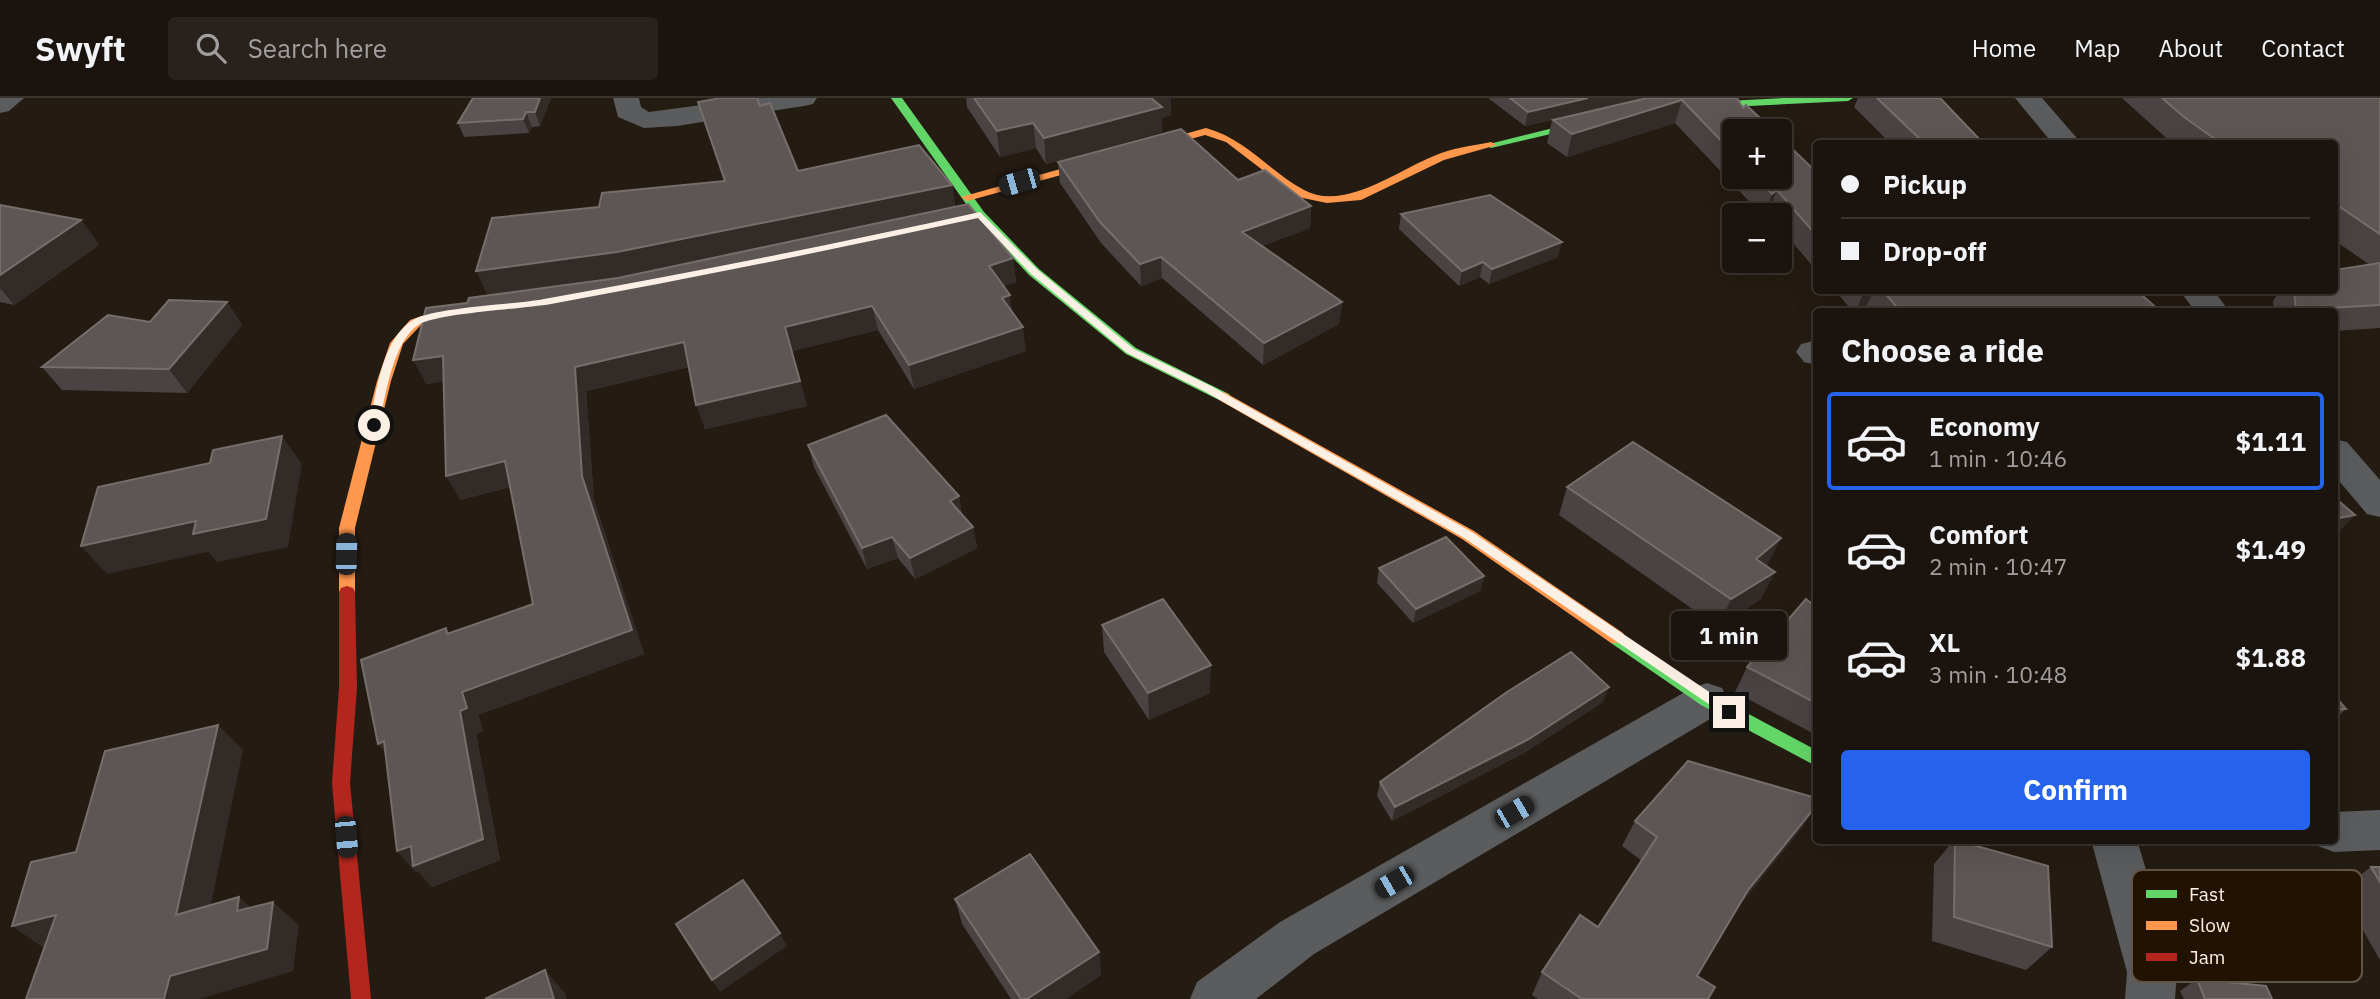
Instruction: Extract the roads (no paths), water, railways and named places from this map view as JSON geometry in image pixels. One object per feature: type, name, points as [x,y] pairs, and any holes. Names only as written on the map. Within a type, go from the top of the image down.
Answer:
[{"type":"street","points":[[0,104],[11,98]]},
{"type":"street","points":[[626,98],[628,111],[644,120],[677,118],[804,98]]},
{"type":"street","points":[[896,98],[967,197],[974,216],[1034,272],[1130,351],[1208,388],[1468,535],[1707,700],[1813,757]]},
{"type":"street","points":[[1675,107],[1848,98]]},
{"type":"street","points":[[2028,98],[2065,140]]},
{"type":"street","points":[[967,197],[1206,131],[1230,140],[1302,194],[1327,199],[1357,197],[1440,157],[1623,114]]},
{"type":"street","points":[[2198,294],[2211,308]]},
{"type":"street","points":[[361,999],[341,783],[348,688],[346,528],[384,381],[397,343],[415,323],[433,316],[484,311]]},
{"type":"street","points":[[2338,456],[2380,504]]},
{"type":"street","points":[[1215,999],[1297,938],[1707,700]]},
{"type":"street","points":[[2338,832],[2380,830]]},
{"type":"street","points":[[2115,844],[2132,903]]}]
